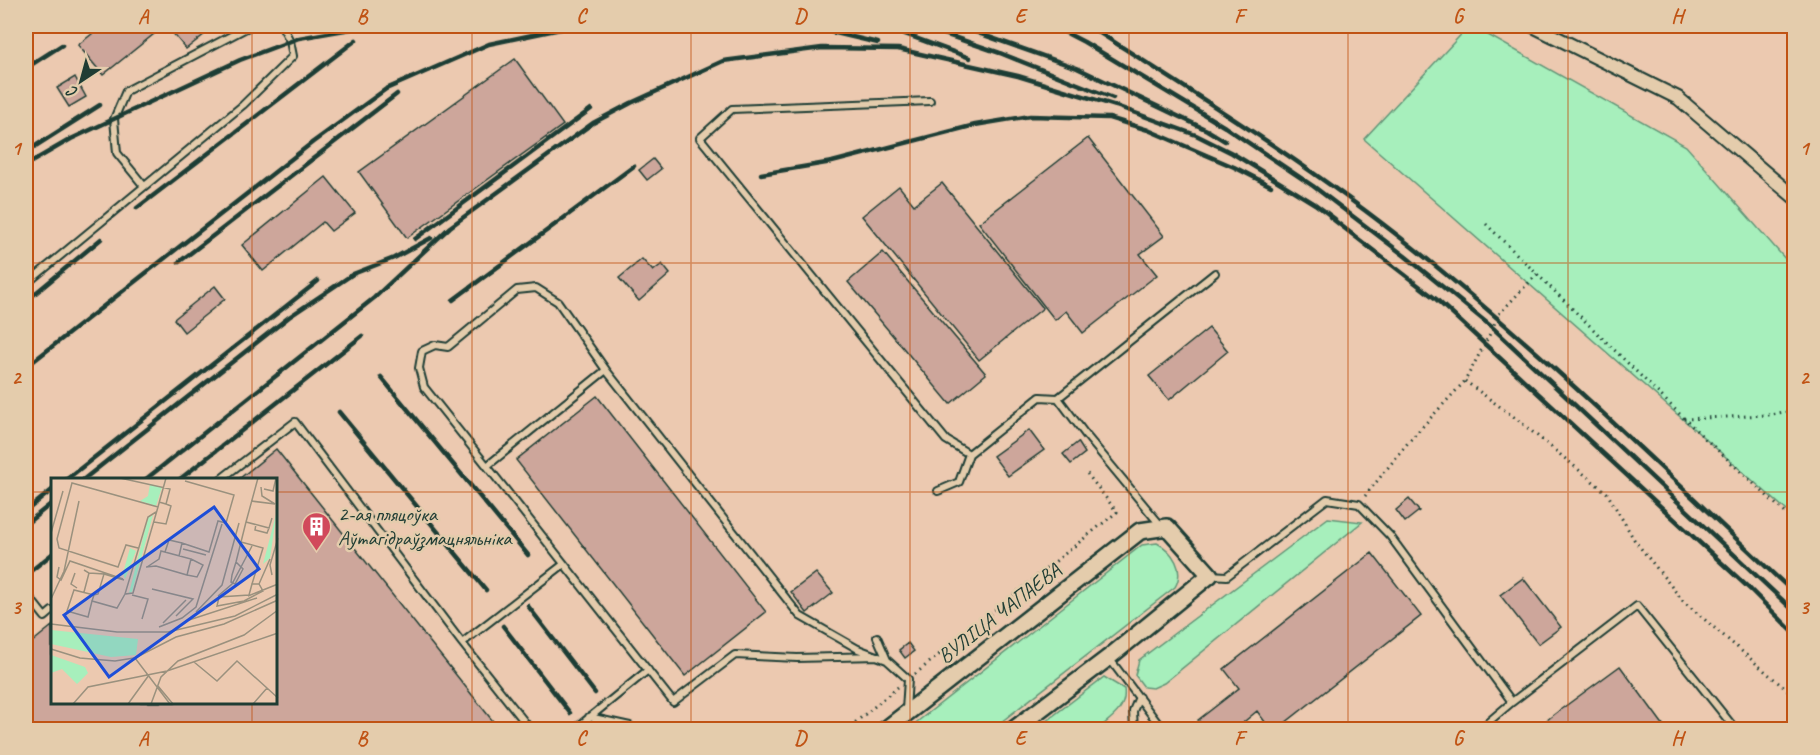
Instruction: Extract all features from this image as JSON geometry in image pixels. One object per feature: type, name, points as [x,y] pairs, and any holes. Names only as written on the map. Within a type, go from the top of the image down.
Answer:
[{"type":"street","points":[[1533,26],[1678,98],[1794,197]]},
{"type":"street","points":[[1013,729],[1108,658],[1210,575],[1167,527],[1162,528]]},
{"type":"street","name":"ВУЛІЦА ЧАПАЕВА","points":[[885,729],[1140,531],[1162,528]]},
{"type":"lane","points":[[144,186],[117,153],[114,119],[126,91],[250,26]]},
{"type":"lane","points":[[26,284],[243,105],[293,56],[290,41],[282,26]]},
{"type":"lane","points":[[930,101],[732,109],[700,138],[946,440],[969,454]]},
{"type":"lane","points":[[938,491],[959,482],[969,454],[1040,397],[1058,398],[1215,273]]},
{"type":"lane","points":[[877,656],[797,658],[735,655],[674,702],[424,387],[418,368],[422,351],[435,345],[448,347],[518,290],[536,288],[558,302],[606,370],[800,616],[858,648],[877,656],[886,660],[908,680],[906,713]]},
{"type":"lane","points":[[488,466],[606,370]]},
{"type":"lane","points":[[1058,398],[1162,528]]},
{"type":"lane","points":[[223,478],[295,422],[462,643],[531,729]]},
{"type":"lane","points":[[1210,575],[1227,576],[1327,499],[1359,504],[1390,536],[1512,702]]},
{"type":"lane","points":[[462,643],[564,564]]},
{"type":"lane","points":[[26,593],[45,617],[51,612]]},
{"type":"lane","points":[[1479,729],[1636,606],[1736,729]]},
{"type":"lane","points":[[877,637],[886,660]]},
{"type":"lane","points":[[1108,658],[1163,729]]},
{"type":"lane","points":[[574,729],[648,670]]},
{"type":"lane","points":[[1134,729],[1132,711],[1139,697]]},
{"type":"lane","points":[[589,717],[630,726],[633,729]]},
{"type":"lane","points":[[1420,729],[1424,727],[1429,729]]},
{"type":"path","points":[[1486,224],[1684,419],[1794,521]]},
{"type":"path","points":[[1359,504],[1411,439],[1465,381],[1497,316],[1536,274]]},
{"type":"path","points":[[1465,381],[1518,420],[1607,494],[1635,541],[1683,601],[1794,696]]},
{"type":"path","points":[[1684,419],[1768,415],[1794,410]]},
{"type":"path","points":[[846,729],[1117,512],[1085,471]]},
{"type":"green space","points":[[1469,26],[1686,146],[1794,269],[1794,517],[1364,139]]},
{"type":"green space","points":[[1328,518],[1362,522],[1164,683],[1153,688],[1144,687],[1135,675],[1139,660]]},
{"type":"green space","points":[[1157,543],[1168,551],[1176,562],[1179,574],[1175,587],[992,729],[908,729],[1142,545]]},
{"type":"green space","points":[[1104,677],[1124,689],[1124,696],[1121,708],[1098,729],[1036,729]]},
{"type":"building","points":[[102,26],[164,26],[103,75],[78,45]]},
{"type":"building","points":[[167,26],[215,26],[186,49]]},
{"type":"building","points":[[515,59],[563,125],[407,238],[359,172]]},
{"type":"building","points":[[75,77],[86,97],[69,107],[57,88]]},
{"type":"building","points":[[1088,138],[1164,236],[1140,254],[1157,275],[1083,333],[1066,311],[1055,320],[979,223]]},
{"type":"building","points":[[653,159],[661,169],[647,180],[639,170]]},
{"type":"building","points":[[326,177],[355,213],[331,231],[323,222],[263,271],[242,245]]},
{"type":"building","points":[[942,183],[1043,308],[979,360],[862,216],[899,186],[914,205]]},
{"type":"building","points":[[883,252],[986,374],[950,404],[848,282]]},
{"type":"building","points":[[642,259],[653,271],[662,264],[670,274],[639,301],[619,278]]},
{"type":"building","points":[[215,286],[225,299],[184,332],[174,319]]},
{"type":"building","points":[[1209,328],[1228,351],[1169,400],[1149,376]]},
{"type":"building","points":[[597,396],[766,612],[685,676],[516,460]]},
{"type":"building","points":[[1029,430],[1044,450],[1008,476],[993,456]]},
{"type":"building","points":[[1078,442],[1085,453],[1071,464],[1063,454]]},
{"type":"building","name":"2-ая пляцоўка Аўтагідраўзмацняльніка","points":[[276,449],[500,730],[26,730],[26,647],[51,627],[51,704],[278,704],[278,478],[240,478]]},
{"type":"building","points":[[1409,499],[1419,511],[1405,522],[1396,510]]},
{"type":"building","points":[[1372,553],[1421,616],[1276,730],[1271,730],[1257,711],[1234,730],[1206,730],[1198,720],[1239,688],[1224,669]]},
{"type":"building","points":[[816,573],[833,593],[807,613],[791,592]]},
{"type":"building","points":[[1523,578],[1561,627],[1538,644],[1500,595]]},
{"type":"building","points":[[908,643],[914,651],[905,658],[899,650]]},
{"type":"building","points":[[1620,666],[1667,730],[1534,730],[1560,710]]},
{"type":"railway","points":[[26,165],[71,139],[240,60],[299,38],[368,26]]},
{"type":"railway","points":[[26,367],[313,142],[386,89],[489,44],[575,26]]},
{"type":"railway","points":[[806,26],[878,43]]},
{"type":"railway","points":[[883,26],[970,58]]},
{"type":"railway","points":[[921,26],[1000,53],[1113,98]]},
{"type":"railway","points":[[958,26],[1077,68],[1207,130],[1225,141]]},
{"type":"railway","points":[[1053,26],[1084,42],[1225,127],[1313,186],[1405,256],[1493,328],[1794,611]]},
{"type":"railway","points":[[1089,26],[1297,161],[1416,250],[1514,332],[1794,593]]},
{"type":"railway","points":[[137,208],[356,40]]},
{"type":"railway","points":[[26,68],[62,45]]},
{"type":"railway","points":[[147,478],[374,298],[450,227],[593,123],[723,61],[822,48],[898,49],[1018,76],[1116,106],[1196,135],[1232,153],[1315,204],[1335,219]]},
{"type":"railway","points":[[179,262],[397,94]]},
{"type":"railway","points":[[26,152],[100,105]]},
{"type":"railway","points":[[415,239],[591,109]]},
{"type":"railway","points":[[761,174],[832,162],[975,125],[1030,116],[1109,118],[1148,130],[1234,167],[1271,186]]},
{"type":"railway","points":[[453,300],[634,166]]},
{"type":"railway","points":[[1330,217],[1436,299],[1751,590],[1794,633]]},
{"type":"railway","points":[[85,478],[289,317],[353,274],[394,258],[431,238]]},
{"type":"railway","points":[[26,301],[101,239]]},
{"type":"railway","points":[[68,478],[318,281]]},
{"type":"railway","points":[[181,478],[362,336]]},
{"type":"railway","points":[[381,377],[528,555]]},
{"type":"railway","points":[[339,412],[486,590]]},
{"type":"railway","points":[[26,511],[51,491]]},
{"type":"railway","points":[[26,524],[51,504]]},
{"type":"railway","points":[[32,570],[51,555]]},
{"type":"railway","points":[[528,606],[595,693]]},
{"type":"railway","points":[[503,626],[570,713]]},
{"type":"place","name":"2-ая пляцоўка Аўтагідраўзмацняльніка","points":[[317,552]]}]
